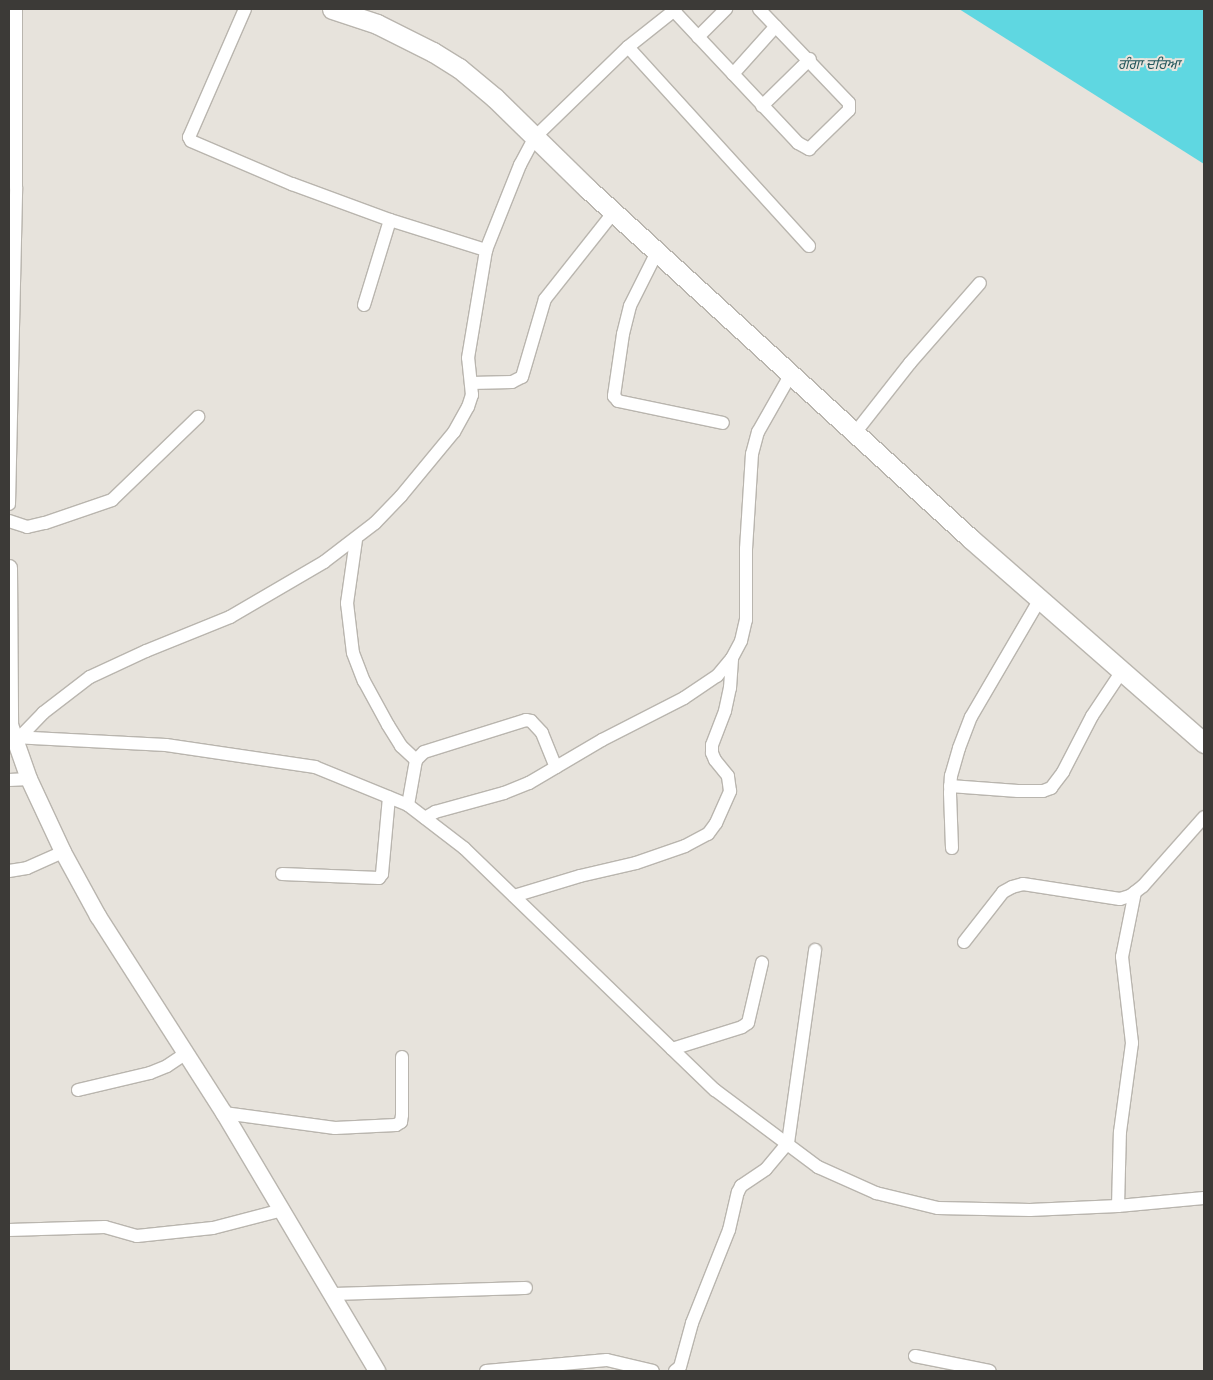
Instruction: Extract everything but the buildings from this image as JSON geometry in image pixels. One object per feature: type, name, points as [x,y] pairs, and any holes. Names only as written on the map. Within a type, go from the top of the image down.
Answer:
[{"type":"main road","points":[[332,9],[378,24],[433,52],[459,68],[495,98],[614,212],[855,433],[1204,743]]},
{"type":"street","points":[[9,504],[16,9]]},
{"type":"street","points":[[245,9],[189,139],[292,184],[390,220],[486,250]]},
{"type":"street","points":[[698,37],[726,9]]},
{"type":"street","points":[[13,731],[43,713],[90,677],[146,651],[230,617],[324,562],[356,540],[401,496],[454,432],[468,407],[472,395],[468,358],[486,250],[520,164],[535,137],[628,47],[675,10],[798,143],[805,148],[814,145],[849,110],[850,106],[846,98],[810,59],[759,9]]},
{"type":"street","points":[[733,74],[776,26]]},
{"type":"street","points":[[628,47],[809,246]]},
{"type":"street","points":[[762,106],[810,59]]},
{"type":"street","points":[[471,383],[512,382],[522,377],[545,299],[614,212]]},
{"type":"street","points":[[364,305],[390,220]]},
{"type":"street","points":[[657,252],[630,306],[620,351],[614,396],[618,401],[723,422]]},
{"type":"street","points":[[855,433],[910,363],[980,283]]},
{"type":"street","points":[[425,818],[451,806],[504,793],[528,783],[602,740],[684,698],[717,676],[732,658],[741,641],[746,620],[746,549],[752,454],[758,432],[791,374]]},
{"type":"street","points":[[9,521],[27,526],[45,523],[112,500],[198,417]]},
{"type":"street","points":[[356,540],[347,603],[353,653],[364,681],[388,725],[401,746],[416,760]]},
{"type":"street","points":[[9,568],[13,731],[29,779],[63,852],[98,916],[224,1114],[377,1371]]},
{"type":"street","points":[[952,848],[950,786],[959,748],[971,717],[1040,599]]},
{"type":"street","points":[[514,896],[580,876],[636,863],[685,846],[708,834],[716,823],[730,790],[728,776],[715,760],[712,753],[712,745],[725,711],[730,688],[732,658]]},
{"type":"street","points":[[950,786],[1018,791],[1043,791],[1051,788],[1060,778],[1092,716],[1122,671]]},
{"type":"street","points":[[408,805],[416,760],[424,752],[526,720],[531,721],[542,733],[556,767]]},
{"type":"street","points":[[13,731],[166,745],[315,767],[408,805],[464,848],[715,1090],[818,1167],[876,1193],[938,1208],[1030,1210],[1118,1206],[1204,1198]]},
{"type":"street","points":[[9,780],[29,779]]},
{"type":"street","points":[[282,874],[379,878],[382,874],[389,797]]},
{"type":"street","points":[[964,942],[1003,892],[1012,887],[1023,884],[1047,886],[1120,899],[1135,892],[1204,817]]},
{"type":"street","points":[[9,871],[27,868],[63,852]]},
{"type":"street","points":[[1118,1206],[1120,1132],[1132,1043],[1122,957],[1135,892]]},
{"type":"street","points":[[675,1371],[680,1367],[692,1323],[729,1230],[738,1192],[742,1186],[766,1169],[788,1143],[815,950]]},
{"type":"street","points":[[672,1048],[742,1027],[748,1022],[762,962]]},
{"type":"street","points":[[78,1090],[150,1073],[167,1066],[185,1054]]},
{"type":"street","points":[[224,1114],[336,1128],[396,1126],[401,1122],[402,1115],[402,1057]]},
{"type":"street","points":[[9,1230],[105,1227],[137,1236],[213,1228],[282,1210]]},
{"type":"street","points":[[332,1294],[526,1288]]},
{"type":"street","points":[[915,1356],[990,1371]]},
{"type":"street","points":[[486,1371],[607,1360],[653,1371]]},
{"type":"water","name":"ਗੰਗਾ ਦਰਿਆ","points":[[959,9],[1204,9],[1204,164]]}]
